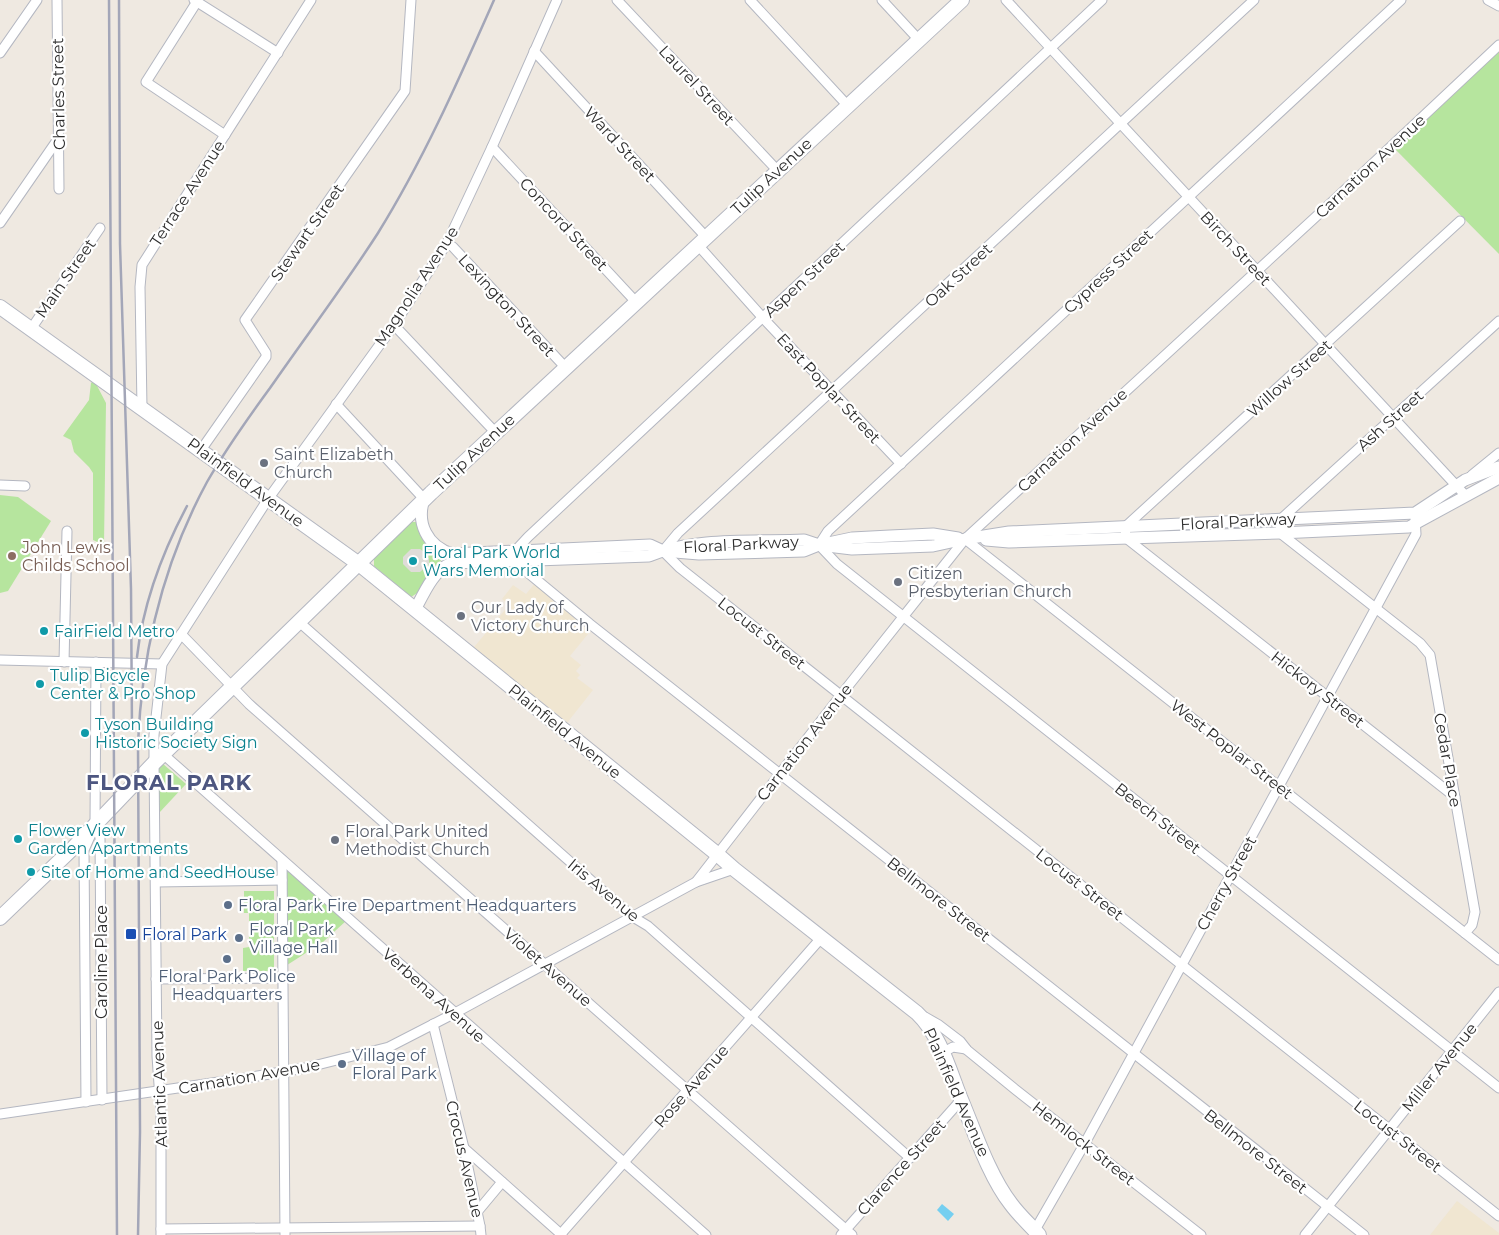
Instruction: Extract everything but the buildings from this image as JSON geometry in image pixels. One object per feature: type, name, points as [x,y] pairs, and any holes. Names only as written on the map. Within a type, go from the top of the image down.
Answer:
[{"type":"main road","name":"Tulip Avenue","points":[[0,918],[95,825],[158,759],[424,499],[962,0]]},
{"type":"main road","name":"Plainfield Avenue","points":[[0,306],[359,564],[717,854],[734,870],[917,1013],[932,1031],[1003,1193],[1011,1205],[1037,1232]]},
{"type":"street","points":[[0,54],[38,0]]},
{"type":"street","name":"Charles Street","points":[[57,0],[59,189]]},
{"type":"street","name":"Terrace Avenue","points":[[142,408],[140,287],[142,265],[311,0]]},
{"type":"street","name":"Stewart Street","points":[[201,450],[266,356],[266,353],[245,320],[405,91],[411,0]]},
{"type":"street","name":"Magnolia Avenue","points":[[162,664],[268,499],[394,325],[447,244],[557,0]]},
{"type":"street","name":"Laurel Street","points":[[617,0],[777,170]]},
{"type":"street","points":[[750,0],[848,106]]},
{"type":"street","points":[[882,0],[918,40]]},
{"type":"street","name":"Birch Street","points":[[1006,0],[1393,418],[1463,487]]},
{"type":"street","name":"Aspen Street","points":[[515,557],[528,537],[1102,0]]},
{"type":"street","name":"Oak Street","points":[[663,550],[678,533],[1254,0]]},
{"type":"street","name":"Cypress Street","points":[[819,545],[828,531],[1401,0]]},
{"type":"street","points":[[1488,0],[1499,6]]},
{"type":"street","points":[[225,135],[146,82],[196,1],[278,53]]},
{"type":"street","name":"Carnation Avenue","points":[[696,882],[965,539],[1257,271],[1499,45]]},
{"type":"street","name":"Ward Street","points":[[534,51],[702,240]]},
{"type":"street","points":[[0,223],[58,140]]},
{"type":"street","name":"Concord Street","points":[[492,147],[636,302]]},
{"type":"street","name":"Willow Street","points":[[1126,532],[1460,220]]},
{"type":"street","name":"Main Street","points":[[31,328],[100,228]]},
{"type":"street","name":"East Poplar Street","points":[[702,240],[763,318],[901,464]]},
{"type":"street","name":"Lexington Street","points":[[447,244],[453,247],[565,367]]},
{"type":"street","name":"Ash Street","points":[[1281,519],[1499,321]]},
{"type":"street","points":[[394,325],[495,432]]},
{"type":"street","points":[[336,404],[424,499],[420,518],[424,528],[431,540],[452,558],[434,576],[415,610]]},
{"type":"street","points":[[1463,487],[1499,453]]},
{"type":"street","name":"Floral Parkway","points":[[452,558],[596,554],[649,556],[663,550],[699,554],[753,547],[804,551],[819,545],[852,548],[933,534],[965,539],[1009,542],[1057,535],[1126,532],[1280,533],[1409,527],[1463,487],[1499,467]]},
{"type":"street","name":"Floral Parkway","points":[[1463,487],[1499,478]]},
{"type":"street","points":[[0,485],[25,486]]},
{"type":"street","points":[[1280,533],[1281,519]]},
{"type":"street","name":"Floral Parkway","points":[[1126,532],[1216,522],[1281,519],[1415,524]]},
{"type":"street","points":[[1216,522],[1216,534]]},
{"type":"street","name":"Cherry Street","points":[[1037,1232],[1376,608],[1415,524]]},
{"type":"street","points":[[64,662],[67,531]]},
{"type":"street","name":"Hickory Street","points":[[1126,532],[1181,581],[1455,797]]},
{"type":"street","name":"Cedar Place","points":[[1280,533],[1420,643],[1430,655],[1475,912],[1472,925],[1465,933]]},
{"type":"street","name":"West Poplar Street","points":[[965,539],[1499,960]]},
{"type":"street","name":"Beech Street","points":[[819,545],[837,564],[1499,1088]]},
{"type":"street","name":"Locust Street","points":[[663,550],[680,568],[1499,1216]]},
{"type":"street","name":"Bellmore Street","points":[[515,557],[780,774],[1364,1235]]},
{"type":"street","name":"Iris Avenue","points":[[298,622],[633,917],[648,926],[910,1158]]},
{"type":"street","name":"Violet Avenue","points":[[181,634],[249,704],[688,1090],[846,1233]]},
{"type":"street","points":[[0,660],[162,664]]},
{"type":"street","points":[[86,1102],[84,850],[95,825],[96,662]]},
{"type":"street","name":"Atlantic Avenue","points":[[162,664],[154,735],[158,759],[156,979],[162,1232]]},
{"type":"street","name":"Verbena Avenue","points":[[158,759],[282,860],[706,1235]]},
{"type":"street","name":"Caroline Place","points":[[95,825],[100,837],[102,1100]]},
{"type":"street","points":[[282,860],[285,1232]]},
{"type":"street","name":"Carnation Avenue","points":[[0,1114],[159,1092],[283,1072],[389,1047],[696,882],[734,870]]},
{"type":"street","points":[[156,882],[282,880]]},
{"type":"street","name":"Rose Avenue","points":[[561,1235],[822,937]]},
{"type":"street","points":[[156,979],[282,978]]},
{"type":"street","name":"Miller Avenue","points":[[1305,1235],[1499,992]]},
{"type":"street","name":"Hemlock Street","points":[[917,1013],[939,1025],[960,1041],[966,1050],[1201,1235]]},
{"type":"street","name":"Crocus Avenue","points":[[433,1024],[464,1148],[480,1231]]},
{"type":"street","points":[[942,1053],[953,1047],[966,1050]]},
{"type":"street","name":"Clarence Street","points":[[846,1233],[961,1100]]},
{"type":"street","points":[[464,1148],[561,1235]]},
{"type":"street","points":[[477,1212],[502,1182]]},
{"type":"street","points":[[162,1232],[480,1231]]},
{"type":"shaded area","points":[[411,549],[420,549],[429,558],[429,564],[420,572],[411,572],[403,564],[403,557]]},
{"type":"shaded area","points":[[536,582],[593,628],[570,656],[581,665],[576,671],[580,675],[577,678],[593,690],[563,728],[470,652],[509,605],[502,599],[513,585],[526,594]]},
{"type":"shaded area","points":[[1457,1201],[1499,1233],[1499,1235],[1430,1235]]},
{"type":"green space","points":[[1499,45],[1499,254],[1392,146]]},
{"type":"green space","points":[[94,380],[106,403],[104,545],[93,540],[93,473],[74,452],[71,440],[63,436],[89,400],[91,383]]},
{"type":"green space","name":"John Lewis Childs School","points":[[0,495],[18,497],[51,521],[8,591],[0,593]]},
{"type":"green space","points":[[410,522],[416,522],[417,526],[442,557],[430,579],[411,597],[374,566],[374,556]]},
{"type":"green space","points":[[162,763],[186,784],[159,813],[156,771]]},
{"type":"green space","points":[[283,863],[347,920],[323,942],[284,967]]},
{"type":"green space","points":[[244,891],[274,891],[274,971],[243,971],[243,948],[249,947],[249,913],[244,913]]},
{"type":"water","points":[[942,1204],[954,1214],[948,1221],[937,1210]]},
{"type":"railway","points":[[109,0],[117,1235]]},
{"type":"railway","points":[[119,0],[120,244],[131,589],[132,730]]},
{"type":"railway","points":[[138,1235],[140,1132],[138,743],[144,675],[150,642],[167,576],[178,544],[214,470],[245,422],[352,272],[395,205],[440,118],[494,0]]},
{"type":"railway","points":[[137,657],[144,617],[155,579],[169,542],[187,506]]},
{"type":"place","name":"Saint Elizabeth Church","points":[[264,463]]},
{"type":"place","name":"John Lewis Childs School","points":[[12,556]]},
{"type":"place","name":"Floral Park World Wars Memorial","points":[[413,561]]},
{"type":"place","name":"Citizen Presbyterian Church","points":[[898,582]]},
{"type":"place","name":"Our Lady of Victory Church","points":[[461,616]]},
{"type":"place","name":"FairField Metro","points":[[44,631]]},
{"type":"place","name":"Tulip Bicycle Center & Pro Shop","points":[[40,684]]},
{"type":"place","name":"Tyson Building Historic Society Sign","points":[[85,733]]},
{"type":"place","name":"Flower View Garden Apartments","points":[[18,839]]},
{"type":"place","name":"Floral Park United Methodist Church","points":[[335,840]]},
{"type":"place","name":"Site of Home and SeedHouse","points":[[31,872]]},
{"type":"place","name":"Floral Park Fire Department Headquarters","points":[[228,905]]},
{"type":"place","name":"Floral Park","points":[[131,934]]},
{"type":"place","name":"Floral Park Village Hall","points":[[239,938]]},
{"type":"place","name":"Floral Park Police Headquarters","points":[[227,959]]},
{"type":"place","name":"Village of Floral Park","points":[[342,1064]]},
{"type":"district","name":"FLORAL PARK","points":[[169,783]]}]
